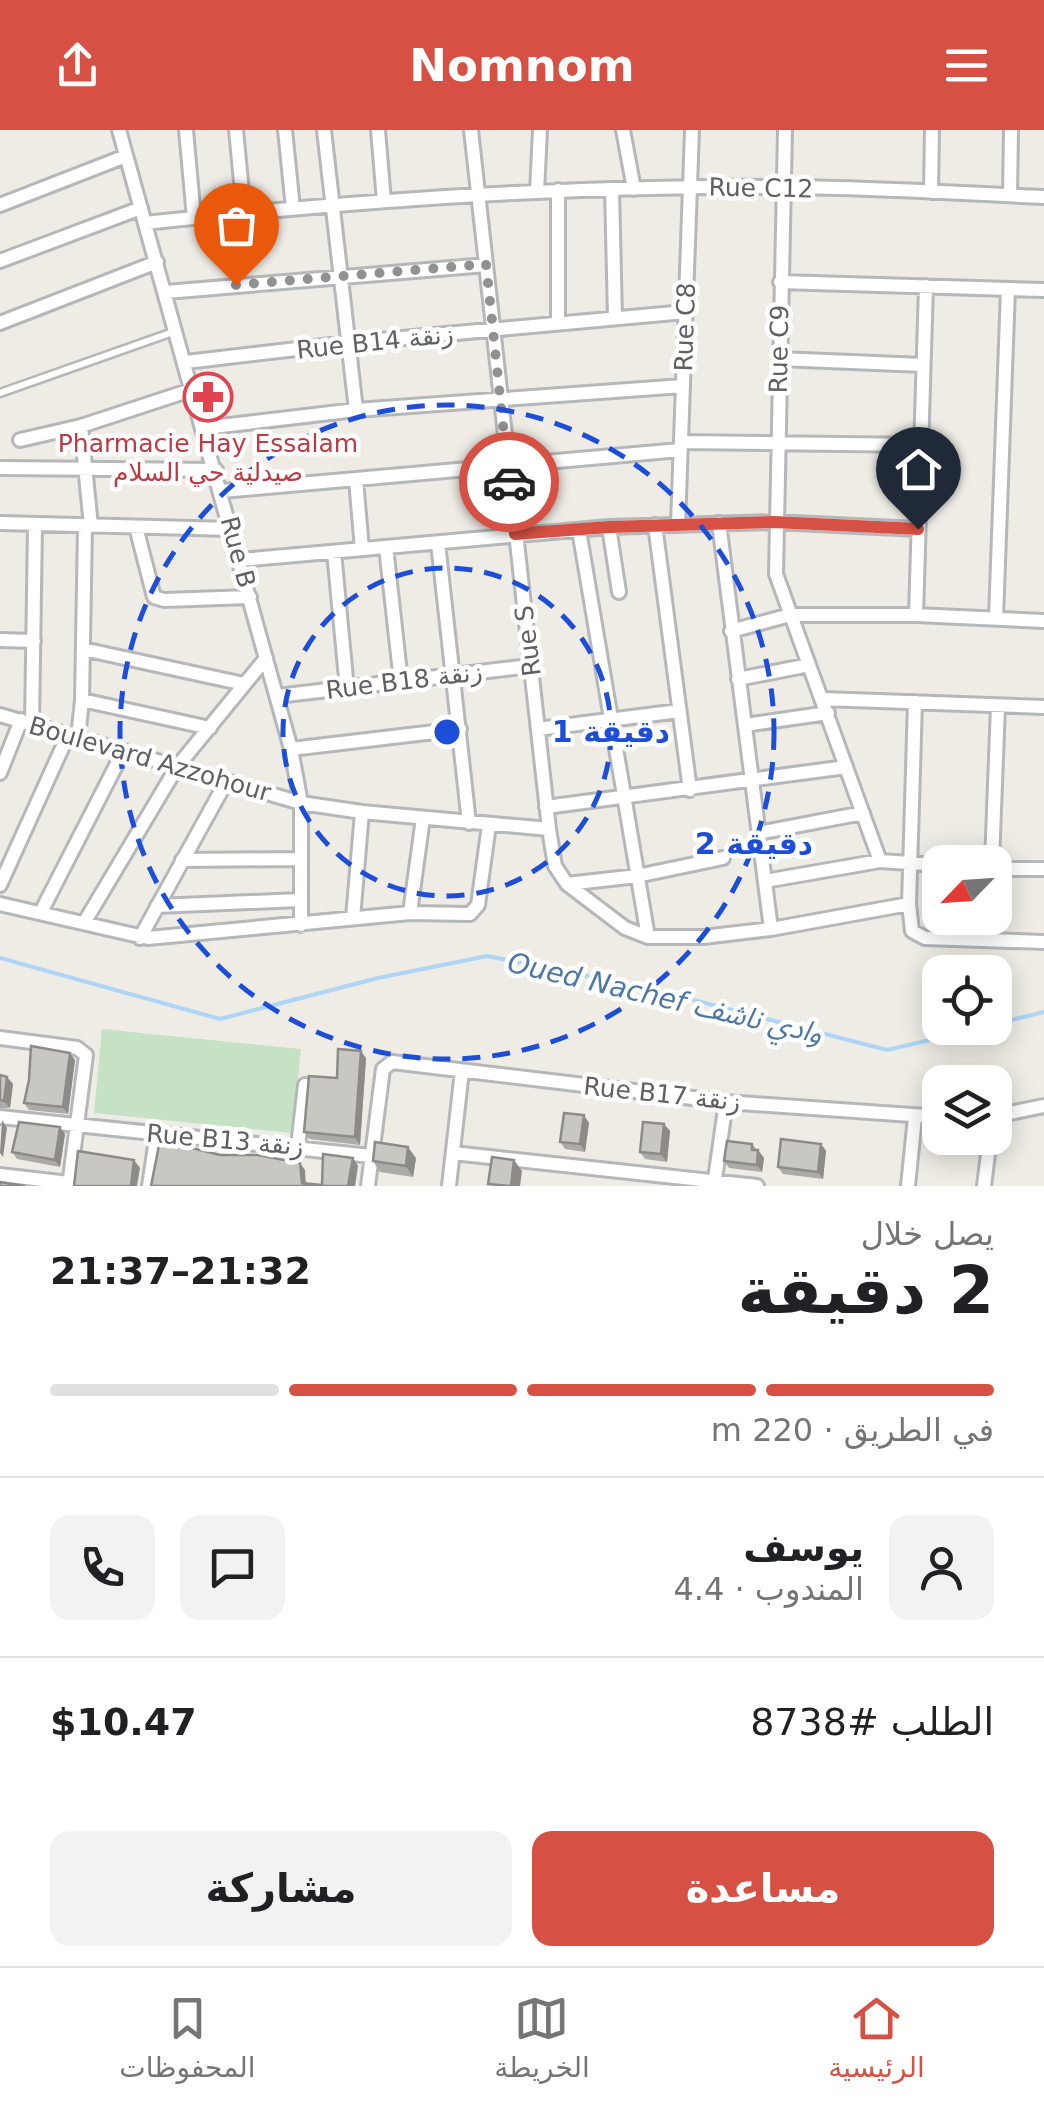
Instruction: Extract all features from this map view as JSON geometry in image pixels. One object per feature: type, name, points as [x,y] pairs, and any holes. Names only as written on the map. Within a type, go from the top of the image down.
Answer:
[{"type":"street","name":"Rue B","points":[[119,130],[291,749],[300,803],[301,925]]},
{"type":"street","points":[[186,130],[194,218]]},
{"type":"street","points":[[236,130],[244,213]]},
{"type":"street","points":[[285,130],[293,208]]},
{"type":"street","points":[[324,130],[356,410]]},
{"type":"street","points":[[378,130],[384,201]]},
{"type":"street","name":"Rue S","points":[[471,130],[546,807],[556,866],[567,884]]},
{"type":"street","points":[[537,192],[540,130]]},
{"type":"street","points":[[624,130],[634,189]]},
{"type":"street","name":"Rue C8","points":[[678,525],[692,130]]},
{"type":"street","name":"Rue C9","points":[[785,130],[775,568],[880,860]]},
{"type":"street","points":[[930,192],[932,130]]},
{"type":"street","points":[[1010,195],[1011,130]]},
{"type":"street","points":[[0,205],[126,156]]},
{"type":"street","name":"Rue C12","points":[[145,223],[293,208],[558,190],[783,187],[1044,197]]},
{"type":"street","points":[[612,189],[616,318]]},
{"type":"street","points":[[558,190],[558,324]]},
{"type":"street","points":[[0,261],[141,208]]},
{"type":"street","points":[[0,323],[158,262]]},
{"type":"street","points":[[166,292],[486,264]]},
{"type":"street","points":[[780,282],[1044,290]]},
{"type":"street","points":[[916,615],[926,286]]},
{"type":"street","points":[[996,618],[1008,289]]},
{"type":"street","name":"Rue B14 زنقة","points":[[186,362],[685,312]]},
{"type":"street","points":[[779,359],[924,365]]},
{"type":"street","points":[[204,428],[356,410],[683,386]]},
{"type":"street","points":[[20,440],[82,426],[194,389]]},
{"type":"street","points":[[0,885],[73,736],[82,700],[89,526],[88,468],[82,426]]},
{"type":"street","points":[[222,491],[680,446],[921,445]]},
{"type":"street","points":[[0,468],[216,470]]},
{"type":"street","points":[[356,480],[362,549]]},
{"type":"street","points":[[240,560],[609,527],[774,522],[918,529]]},
{"type":"street","points":[[0,523],[231,529]]},
{"type":"street","points":[[719,523],[771,929]]},
{"type":"street","points":[[0,773],[27,722],[34,641],[35,525]]},
{"type":"street","points":[[655,525],[690,790]]},
{"type":"street","points":[[136,527],[154,597],[250,597]]},
{"type":"street","points":[[609,527],[619,592]]},
{"type":"street","points":[[579,530],[648,936]]},
{"type":"street","points":[[438,543],[469,822]]},
{"type":"street","points":[[386,547],[401,682]]},
{"type":"street","points":[[334,552],[346,688]]},
{"type":"street","points":[[731,630],[790,615],[1044,621]]},
{"type":"street","points":[[0,640],[34,641]]},
{"type":"street","points":[[83,649],[244,684]]},
{"type":"street","points":[[84,922],[176,767],[266,658]]},
{"type":"street","name":"Rue B18 زنقة","points":[[277,696],[530,666]]},
{"type":"street","points":[[738,679],[809,666]]},
{"type":"street","points":[[82,700],[210,728]]},
{"type":"street","points":[[746,726],[825,706],[915,702],[1044,706]]},
{"type":"street","points":[[915,702],[910,924],[916,935],[924,938],[1044,942]]},
{"type":"street","points":[[994,845],[998,706]]},
{"type":"street","points":[[538,729],[680,710]]},
{"type":"street","name":"Boulevard Azzohour","points":[[0,715],[300,803],[549,830]]},
{"type":"street","points":[[291,749],[460,730]]},
{"type":"street","points":[[41,912],[123,752]]},
{"type":"street","points":[[546,807],[846,767]]},
{"type":"street","points":[[140,938],[226,782]]},
{"type":"street","points":[[352,918],[362,812]]},
{"type":"street","points":[[758,833],[863,813]]},
{"type":"street","points":[[410,913],[423,818]]},
{"type":"street","points":[[0,904],[140,938],[410,913],[475,911],[489,825]]},
{"type":"street","points":[[567,884],[637,876],[722,858]]},
{"type":"street","points":[[182,860],[299,859]]},
{"type":"street","points":[[765,880],[880,860],[922,864]]},
{"type":"street","points":[[1012,867],[1044,869]]},
{"type":"street","points":[[567,884],[625,928],[648,936],[703,937],[771,929],[910,904]]},
{"type":"street","points":[[157,906],[300,900]]},
{"type":"street","points":[[0,1038],[77,1048],[86,1055],[69,1184],[0,1175]]},
{"type":"street","name":"Rue B17 زنقة","points":[[371,1156],[386,1065],[392,1062],[726,1102],[922,1117]]},
{"type":"street","points":[[449,1186],[462,1071]]},
{"type":"street","points":[[298,1146],[306,1086]]},
{"type":"street","points":[[715,1184],[726,1102]]},
{"type":"street","points":[[1012,1113],[1044,1106]]},
{"type":"street","points":[[908,1186],[915,1117]]},
{"type":"street","name":"Rue B13 زنقة","points":[[0,1118],[371,1156]]},
{"type":"street","points":[[149,1186],[157,1133]]},
{"type":"street","points":[[453,1153],[640,1179],[756,1186]]},
{"type":"street","points":[[984,1186],[988,1155]]},
{"type":"street","points":[[368,1186],[371,1156]]},
{"type":"lane","points":[[0,393],[177,330]]},
{"type":"green space","points":[[102,1029],[301,1049],[292,1133],[94,1113]]},
{"type":"building","points":[[31,1046],[70,1053],[63,1107],[24,1103]]},
{"type":"building","points":[[338,1049],[361,1051],[355,1137],[304,1132],[309,1076],[337,1078]]},
{"type":"building","points":[[0,1075],[7,1077],[4,1101],[0,1100]]},
{"type":"building","points":[[564,1113],[584,1115],[580,1144],[560,1142]]},
{"type":"building","points":[[19,1122],[60,1127],[55,1160],[12,1152]]},
{"type":"building","points":[[643,1122],[664,1124],[661,1154],[640,1152]]},
{"type":"building","points":[[781,1139],[821,1144],[818,1172],[778,1167]]},
{"type":"building","points":[[160,1140],[220,1155],[258,1155],[300,1163],[302,1183],[322,1185],[323,1154],[353,1158],[348,1186],[151,1186]]},
{"type":"building","points":[[727,1141],[752,1144],[752,1150],[758,1150],[757,1165],[724,1161]]},
{"type":"building","points":[[375,1142],[408,1147],[406,1166],[373,1161]]},
{"type":"building","points":[[78,1151],[134,1160],[131,1186],[74,1186]]},
{"type":"building","points":[[492,1157],[514,1160],[511,1186],[488,1184]]},
{"type":"waterway","name":"Oued Nachef وادي ناشف","points":[[0,958],[220,1019],[378,978],[487,956],[647,988],[887,1050],[922,1042]]},
{"type":"waterway","name":"Oued Nachef وادي ناشف","points":[[1012,1020],[1044,1012]]},
{"type":"way so far","points":[[236,285],[486,264],[509,482]]},
{"type":"place","name":"Pharmacie Hay Essalam صيدلية حي السلام","points":[[208,397]]},
{"type":"route","points":[[509,482],[515,534],[774,522],[918,529]]}]
